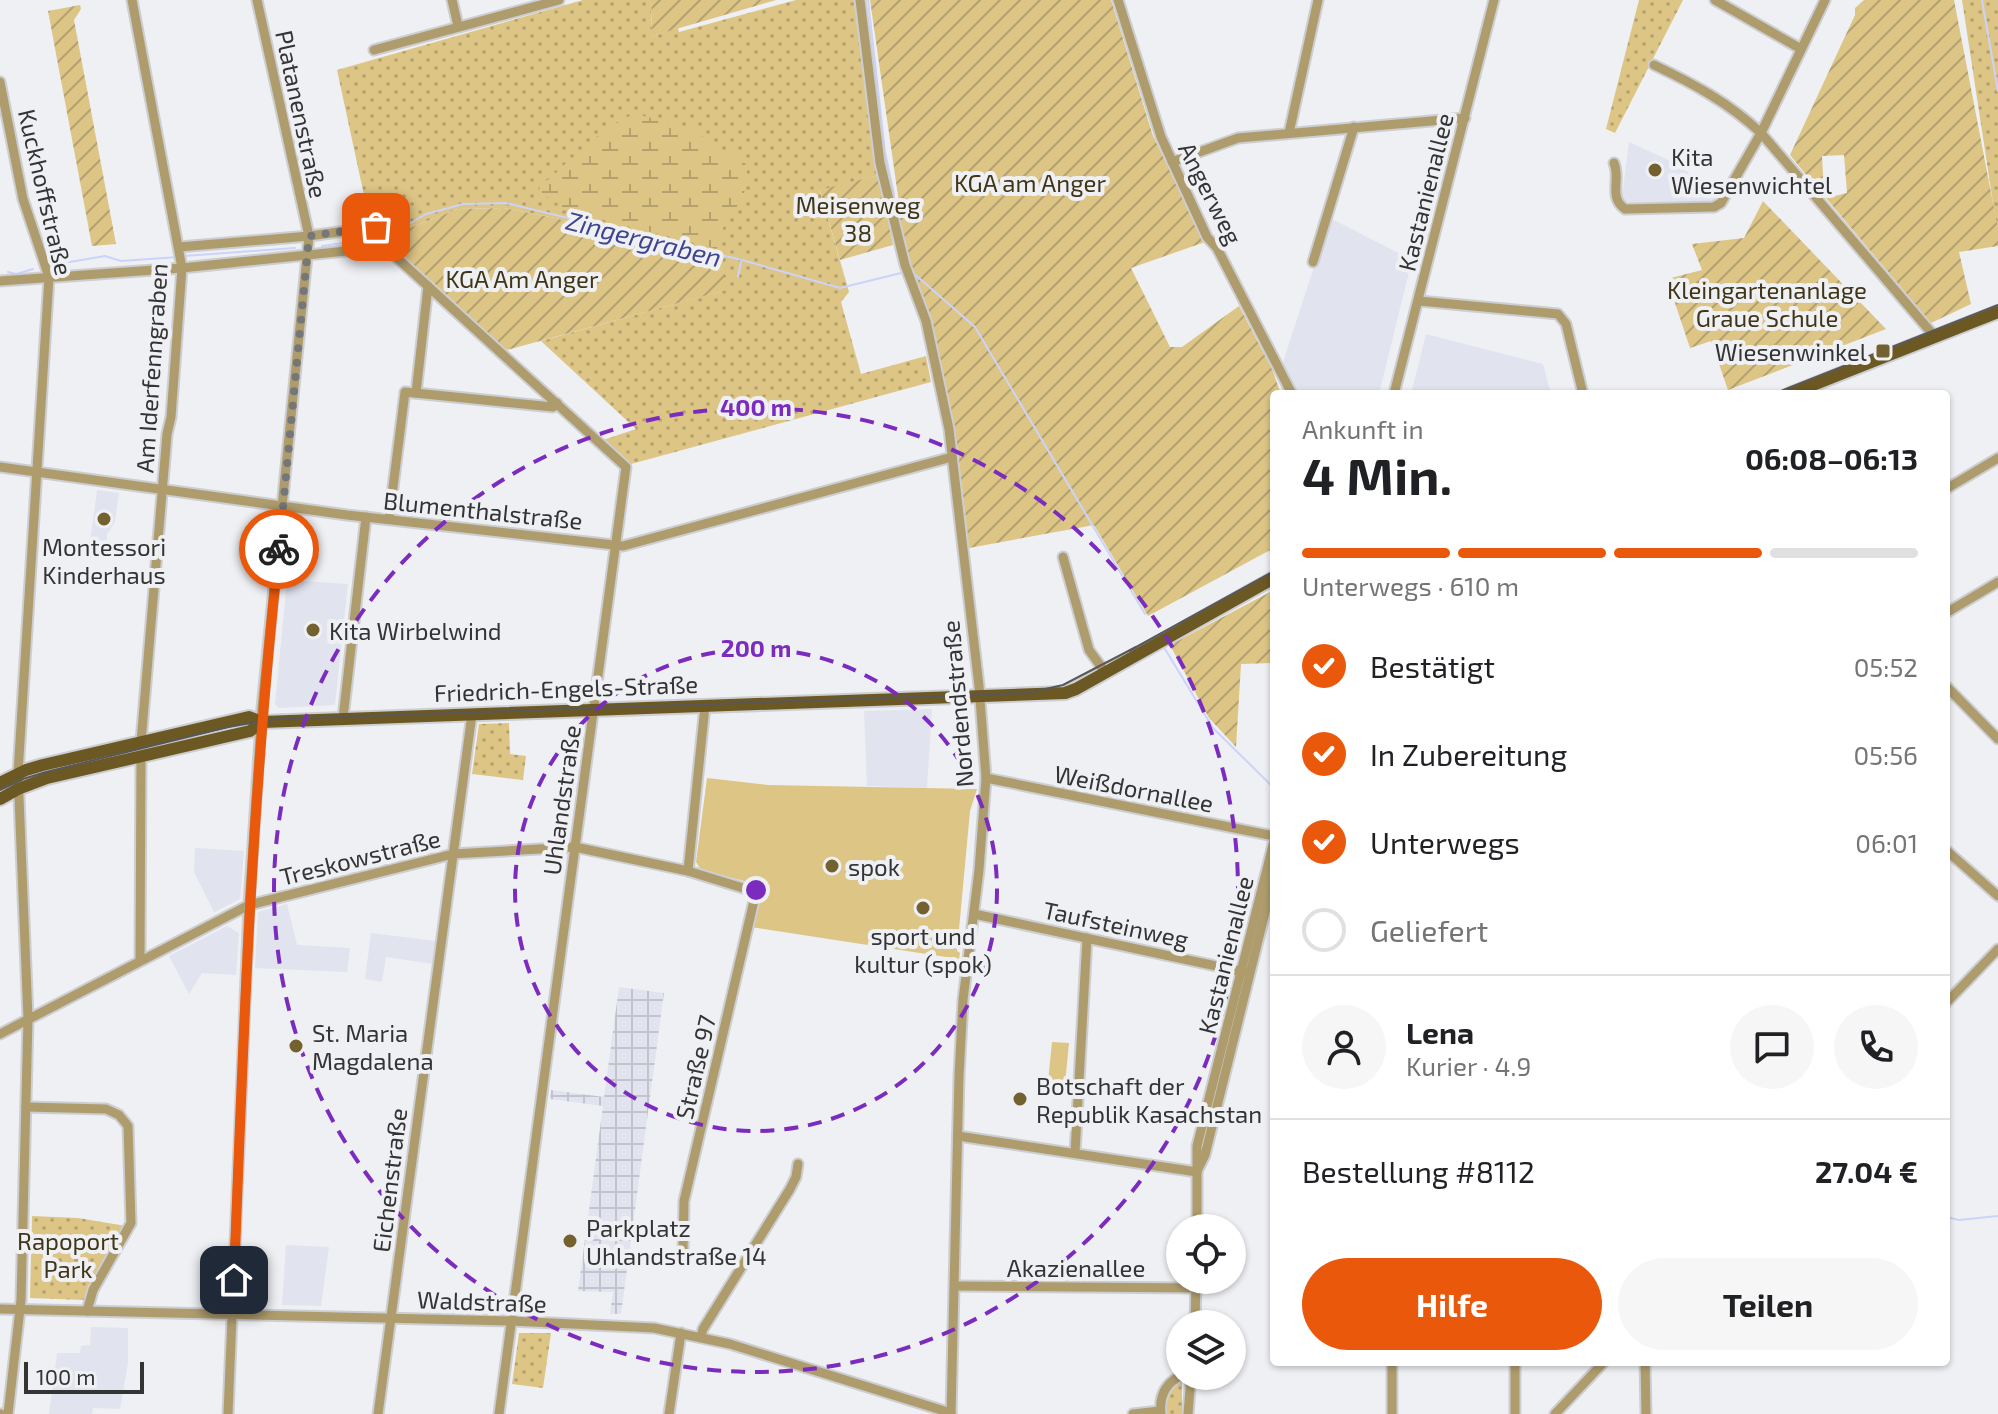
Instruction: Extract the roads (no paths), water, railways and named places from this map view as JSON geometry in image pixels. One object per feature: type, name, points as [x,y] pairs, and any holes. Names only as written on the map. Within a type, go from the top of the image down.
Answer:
[{"type":"main road","points":[[1800,390],[1998,312]]},
{"type":"main road","name":"Friedrich-Engels-Straße","points":[[0,799],[47,778],[253,717],[262,722],[1065,693],[1270,580]]},
{"type":"main road","name":"Friedrich-Engels-Straße","points":[[0,783],[43,765],[141,749]]},
{"type":"street","name":"Am Iderfenngraben","points":[[132,0],[180,257],[171,417],[167,434],[141,749],[140,960]]},
{"type":"street","name":"Platanenstraße","points":[[257,0],[309,236]]},
{"type":"street","points":[[452,0],[458,26]]},
{"type":"street","points":[[374,50],[559,0]]},
{"type":"street","name":"Nordendstraße","points":[[860,0],[880,163],[905,265],[926,321],[949,429],[986,778],[963,1000],[951,1414]]},
{"type":"street","name":"Angerweg","points":[[1118,0],[1161,137],[1172,162],[1207,237],[1217,248],[1290,390]]},
{"type":"street","points":[[1289,133],[1318,0]]},
{"type":"street","name":"Kastanienallee","points":[[1395,390],[1494,0]]},
{"type":"street","points":[[1715,0],[1801,49]]},
{"type":"street","points":[[1614,163],[1617,170],[1615,195],[1618,204],[1625,209],[1714,207],[1726,196],[1761,133],[1825,0]]},
{"type":"street","points":[[1654,65],[1700,87],[1738,112],[1761,133],[1935,337]]},
{"type":"street","name":"Kuckhoffstraße","points":[[0,82],[23,199],[49,277],[18,773],[28,1018],[20,1309],[8,1414]]},
{"type":"street","points":[[1172,162],[1238,138],[1465,118]]},
{"type":"street","points":[[1313,262],[1354,127]]},
{"type":"street","points":[[0,281],[49,277],[376,227],[384,245],[308,257],[180,257]]},
{"type":"street","points":[[228,1414],[249,905],[262,722],[309,236]]},
{"type":"street","name":"Uhlandstraße","points":[[384,245],[626,467],[499,1414]]},
{"type":"street","points":[[416,393],[428,286]]},
{"type":"street","points":[[1419,301],[1558,314],[1566,324],[1582,390]]},
{"type":"street","points":[[389,519],[405,392],[553,407],[557,403]]},
{"type":"street","name":"Blumenthalstraße","points":[[0,467],[284,507],[623,546],[952,457]]},
{"type":"street","points":[[1950,487],[1998,458]]},
{"type":"street","points":[[343,718],[366,517]]},
{"type":"street","points":[[1063,557],[1089,650],[1105,672]]},
{"type":"street","points":[[1950,611],[1996,586]]},
{"type":"street","points":[[1950,690],[1998,739]]},
{"type":"street","points":[[688,871],[705,706]]},
{"type":"street","name":"Eichenstraße","points":[[378,1414],[472,714]]},
{"type":"street","name":"Weißdornallee","points":[[986,778],[1270,838]]},
{"type":"street","name":"Treskowstraße","points":[[0,1034],[249,905],[453,854],[575,847],[688,871],[756,892]]},
{"type":"street","points":[[1950,854],[1998,896]]},
{"type":"street","name":"Kastanienallee","points":[[1245,973],[1270,857]]},
{"type":"street","name":"Kastanienallee","points":[[1197,1214],[1197,1146],[1270,889]]},
{"type":"street","name":"Straße 97","points":[[683,1251],[684,1201],[756,892]]},
{"type":"street","name":"Taufsteinweg","points":[[974,914],[1245,973]]},
{"type":"street","points":[[1075,1153],[1087,938]]},
{"type":"street","points":[[1950,997],[1998,949]]},
{"type":"street","points":[[26,1107],[110,1110],[123,1118],[129,1130],[131,1223],[93,1290],[87,1311]]},
{"type":"street","points":[[958,1136],[1197,1172]]},
{"type":"street","points":[[701,1337],[703,1329],[790,1189],[798,1164]]},
{"type":"street","name":"Akazienallee","points":[[955,1286],[1166,1284]]},
{"type":"street","name":"Waldstraße","points":[[0,1309],[511,1321],[654,1328],[701,1337],[951,1414]]},
{"type":"street","points":[[669,1414],[681,1333]]},
{"type":"street","points":[[1392,1366],[1392,1414]]},
{"type":"street","points":[[1515,1366],[1515,1414]]},
{"type":"street","points":[[1555,1414],[1600,1366]]},
{"type":"street","points":[[1645,1366],[1646,1414]]},
{"type":"street","points":[[1133,1414],[1160,1412],[1166,1388]]},
{"type":"street","points":[[1188,1414],[1190,1390]]},
{"type":"waterway","points":[[868,0],[885,152],[894,194]]},
{"type":"waterway","points":[[1982,0],[1998,91]]},
{"type":"waterway","name":"Zingergraben","points":[[390,235],[426,214],[463,204],[506,203],[742,260],[840,288],[901,273]]},
{"type":"waterway","name":"Zingergraben","points":[[322,246],[373,239]]},
{"type":"waterway","name":"Zingergraben","points":[[184,256],[295,248]]},
{"type":"waterway","name":"Zingergraben","points":[[58,264],[105,256],[121,261],[178,257]]},
{"type":"waterway","points":[[738,277],[741,262]]},
{"type":"waterway","name":"Zingergraben","points":[[8,272],[16,274],[33,269]]},
{"type":"waterway","name":"Zingergraben","points":[[911,271],[975,327],[1145,614]]},
{"type":"waterway","name":"Zingergraben","points":[[1165,649],[1213,728],[1270,784]]},
{"type":"waterway","name":"Zingergraben","points":[[1950,1218],[1959,1220],[1998,1216]]},
{"type":"tram line","points":[[1783,390],[1998,305]]},
{"type":"tram line","points":[[1129,651],[1270,573]]},
{"type":"tram line","points":[[0,790],[46,772],[228,727],[276,719],[1028,693],[1063,685],[1136,647]]},
{"type":"place","name":"Kita Wiesenwichtel","points":[[1655,170]]},
{"type":"place","name":"Wiesenwinkel","points":[[1883,351]]},
{"type":"place","name":"Montessori Kinderhaus","points":[[104,519]]},
{"type":"place","name":"Kita Wirbelwind","points":[[313,630]]},
{"type":"place","name":"spok","points":[[832,866]]},
{"type":"place","name":"sport und kultur (spok)","points":[[923,908]]},
{"type":"place","name":"St. Maria Magdalena","points":[[296,1046]]},
{"type":"place","name":"Botschaft der Republik Kasachstan","points":[[1020,1099]]},
{"type":"place","name":"Parkplatz Uhlandstraße 14","points":[[570,1241]]},
{"type":"park label","name":"KGA am Anger","points":[[1030,182]]},
{"type":"park label","name":"Meisenweg 38","points":[[858,218]]},
{"type":"park label","name":"KGA Am Anger","points":[[522,278]]},
{"type":"park label","name":"Kleingartenanlage Graue Schule","points":[[1767,303]]},
{"type":"park label","name":"Rapoport Park","points":[[68,1254]]}]
